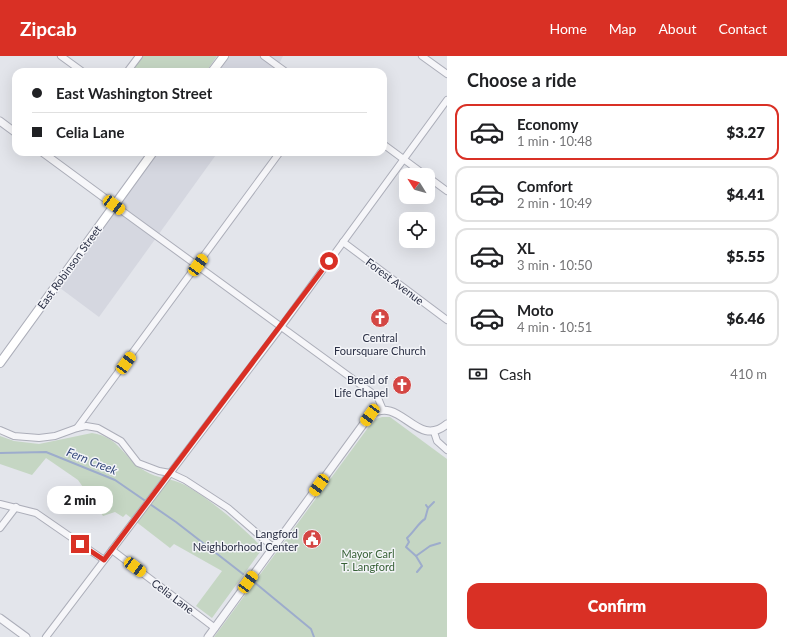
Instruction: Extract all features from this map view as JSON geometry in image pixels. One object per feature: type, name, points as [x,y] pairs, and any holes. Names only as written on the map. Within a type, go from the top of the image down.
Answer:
[{"type":"main road","points":[[215,68],[224,56]]},
{"type":"main road","name":"East Robinson Street","points":[[0,363],[150,156]]},
{"type":"street","points":[[61,56],[78,68]]},
{"type":"street","points":[[130,68],[139,56]]},
{"type":"street","points":[[264,56],[280,68]]},
{"type":"street","points":[[422,56],[447,74]]},
{"type":"street","points":[[46,637],[281,327],[447,100]]},
{"type":"street","points":[[0,121],[12,130]]},
{"type":"street","points":[[387,147],[415,168]]},
{"type":"street","points":[[47,156],[372,393],[378,398],[383,410]]},
{"type":"street","points":[[78,428],[277,156]]},
{"type":"street","points":[[435,182],[447,191]]},
{"type":"street","name":"Forest Avenue","points":[[343,242],[447,320]]},
{"type":"street","points":[[208,637],[370,415],[383,410],[397,413],[417,427],[434,432],[447,424]]},
{"type":"street","points":[[0,430],[14,436],[39,438],[55,436],[86,426],[98,428],[121,441],[138,463],[159,471],[170,473],[186,480],[228,508],[274,548]]},
{"type":"street","points":[[434,432],[438,442],[447,450]]},
{"type":"street","points":[[0,504],[36,513],[104,560]]},
{"type":"street","points":[[0,528],[16,507]]},
{"type":"street","name":"Celia Lane","points":[[112,550],[215,628]]},
{"type":"street","points":[[0,618],[26,637]]},
{"type":"shaded area","points":[[224,56],[283,56],[277,68],[216,68]]},
{"type":"shaded area","points":[[151,156],[215,156],[99,317],[56,285]]},
{"type":"green space","points":[[142,56],[217,56],[209,68],[134,68]]},
{"type":"green space","name":"Mayor Carl T. Langford","points":[[390,417],[447,459],[447,637],[214,637],[370,425],[376,419]]},
{"type":"green space","points":[[92,433],[101,435],[115,443],[131,460],[150,474],[180,483],[196,492],[226,514],[263,548],[212,618],[196,606],[222,571],[174,544],[170,548],[126,514],[123,517],[115,512],[103,516],[78,480],[46,458],[32,475],[0,464],[0,436],[14,441],[39,444]]},
{"type":"waterway","name":"Fern Creek","points":[[0,453],[46,452],[115,480],[176,522],[243,574]]},
{"type":"waterway","points":[[428,508],[434,502]]},
{"type":"waterway","points":[[417,572],[422,566],[416,556],[406,547],[409,542],[407,538],[425,519],[428,508],[426,505]]},
{"type":"waterway","points":[[416,556],[430,546],[440,543]]},
{"type":"waterway","name":"Fern Creek","points":[[254,582],[311,629],[314,637]]},
{"type":"place","name":"Central Foursquare Church","points":[[380,318]]},
{"type":"place","name":"Bread of Life Chapel","points":[[402,385]]},
{"type":"place","name":"Langford Neighborhood Center","points":[[312,539]]},
{"type":"route","points":[[80,544],[104,560],[281,327],[329,261]]}]
